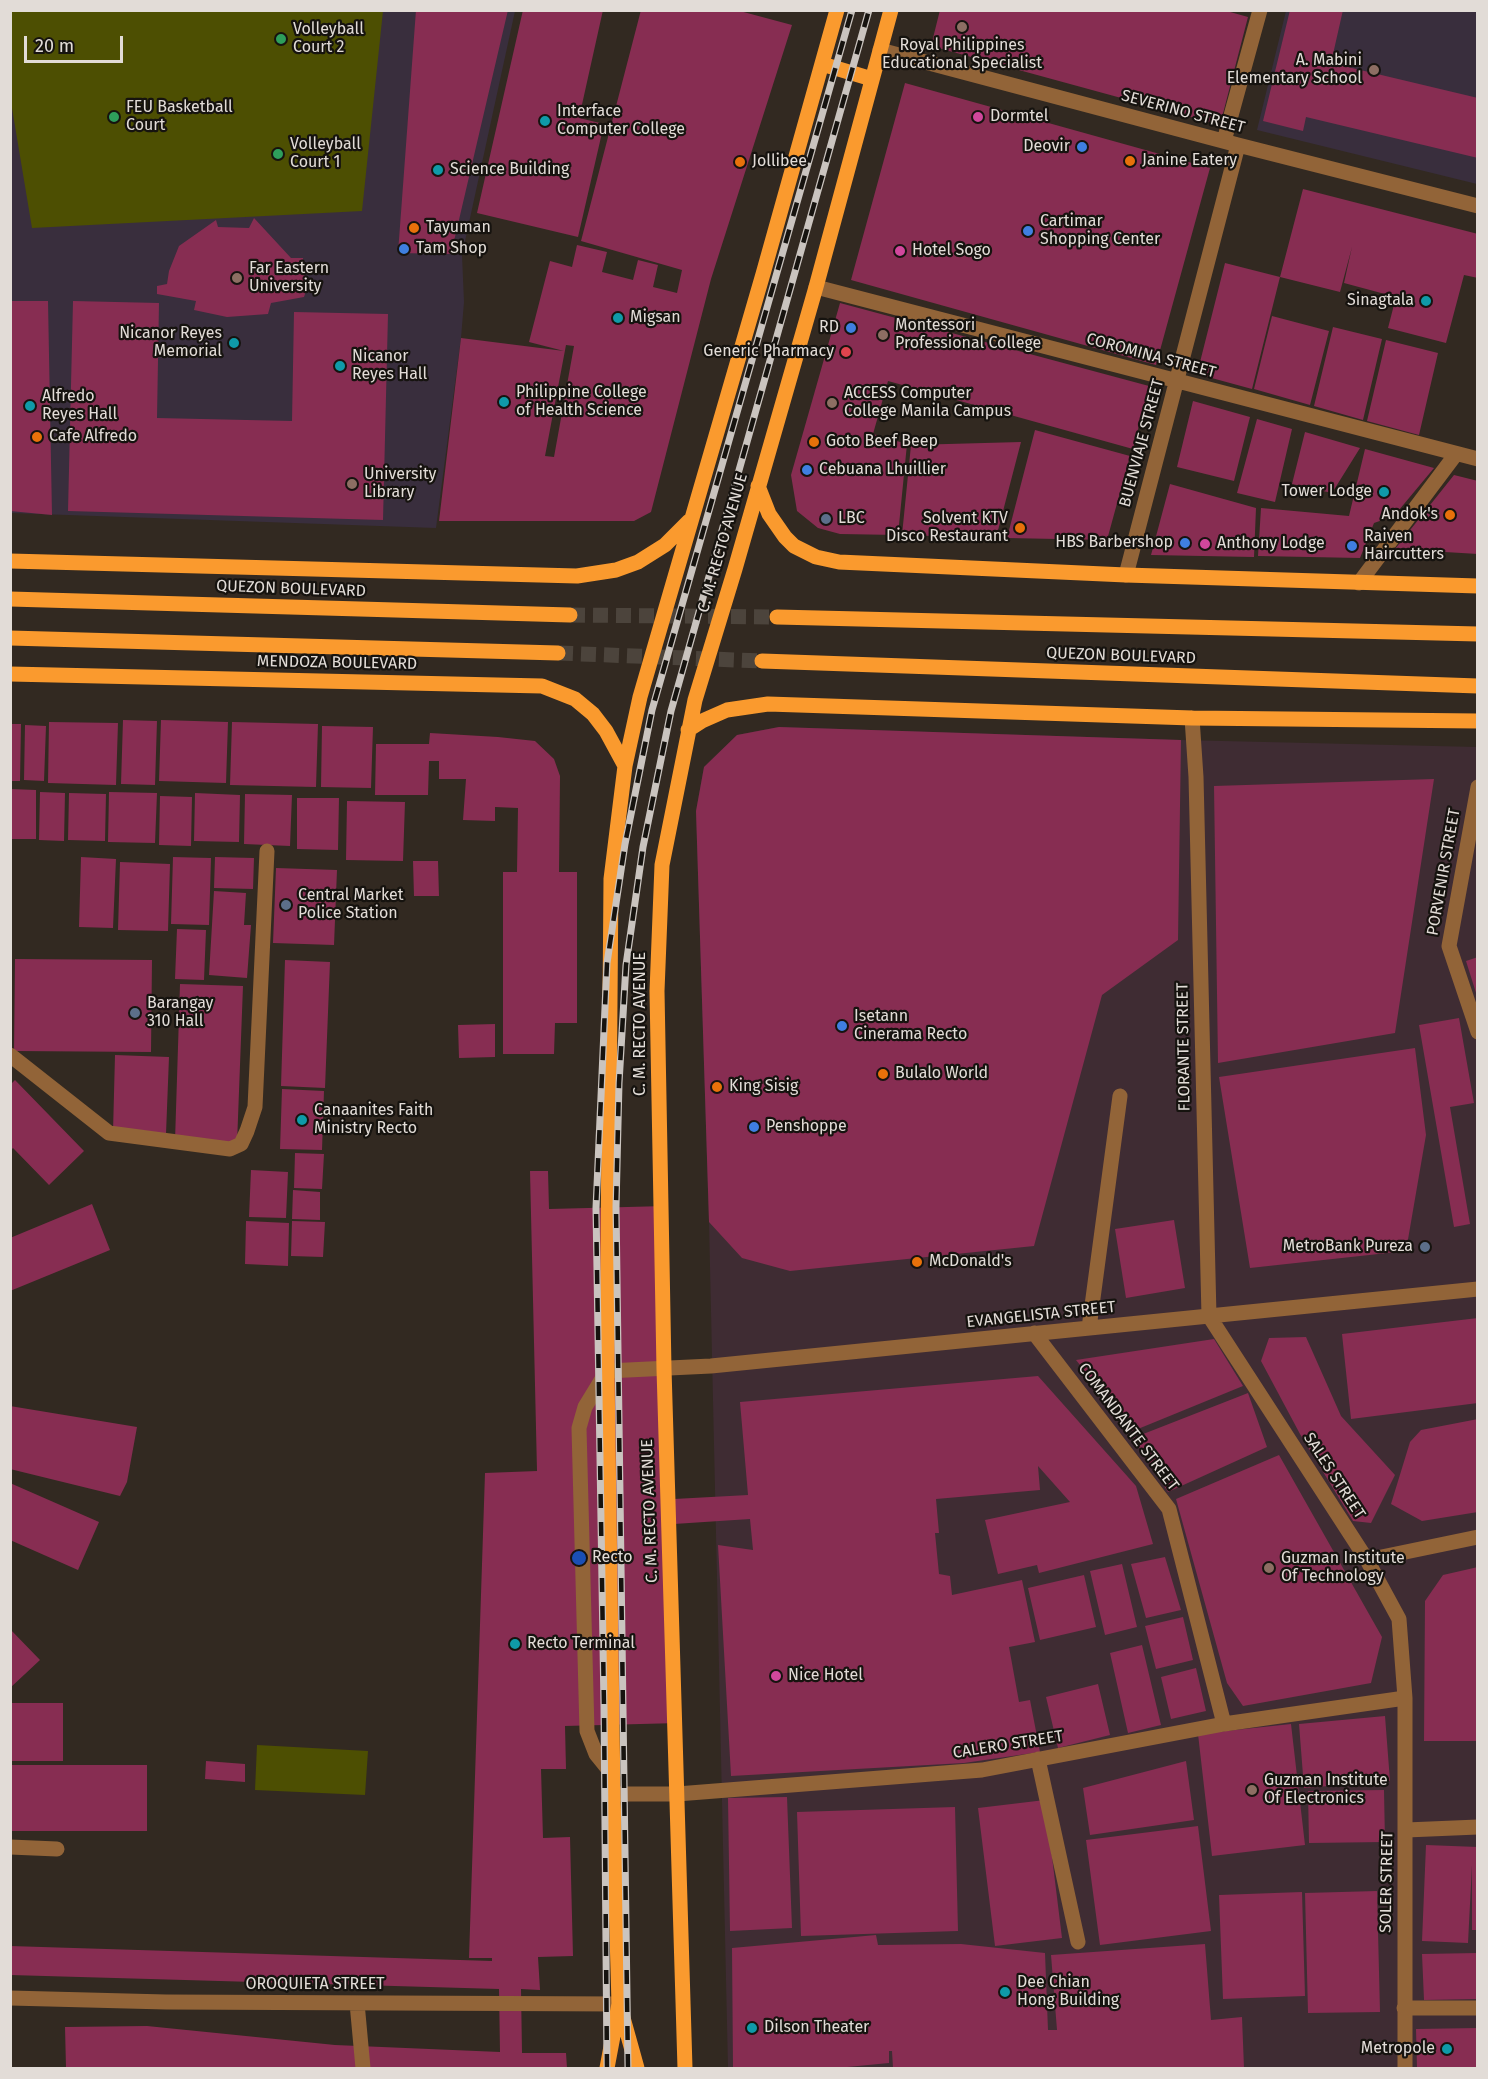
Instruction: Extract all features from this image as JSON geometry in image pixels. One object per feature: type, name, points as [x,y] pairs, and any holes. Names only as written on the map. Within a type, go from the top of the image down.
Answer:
[{"type":"main road","name":"C. M. RECTO AVENUE","points":[[607,2068],[619,2004],[613,1794],[607,1371],[611,879],[625,766],[640,697],[764,274],[837,10]]},
{"type":"main road","name":"C. M. RECTO AVENUE","points":[[685,2068],[664,1369],[657,991],[662,865],[695,700],[816,287],[891,10]]},
{"type":"main road","points":[[822,64],[872,79]]},
{"type":"main road","points":[[758,486],[769,514],[785,537],[806,553],[829,561],[1126,575],[1478,586]]},
{"type":"main road","points":[[10,561],[577,576],[604,573],[638,562],[665,544],[692,519]]},
{"type":"main road","name":"QUEZON BOULEVARD","points":[[10,599],[570,615]]},
{"type":"main road","name":"QUEZON BOULEVARD","points":[[777,617],[1478,634]]},
{"type":"main road","points":[[10,638],[558,653]]},
{"type":"main road","name":"QUEZON BOULEVARD","points":[[762,661],[1478,686]]},
{"type":"main road","name":"MENDOZA BOULEVARD","points":[[10,674],[542,686],[575,699],[593,714],[606,731],[625,766]]},
{"type":"main road","points":[[688,730],[728,710],[768,704],[1192,718],[1478,721]]},
{"type":"main road","name":"C. M. RECTO AVENUE","points":[[619,2004],[638,2068]]},
{"type":"street","name":"BUENVIAJE STREET","points":[[1126,575],[1177,381],[1260,10]]},
{"type":"street","name":"SEVERINO STREET","points":[[880,50],[1478,206]]},
{"type":"street","name":"COROMINA STREET","points":[[816,287],[1478,459]]},
{"type":"street","points":[[1359,583],[1456,454]]},
{"type":"street","name":"FLORANTE STREET","points":[[1192,718],[1196,777],[1209,1316]]},
{"type":"street","name":"PORVENIR STREET","points":[[1478,787],[1449,946],[1478,1032]]},
{"type":"street","points":[[10,1055],[109,1133],[230,1149],[241,1144],[255,1107],[267,851]]},
{"type":"street","points":[[1089,1328],[1120,1096]]},
{"type":"street","name":"EVANGELISTA STREET","points":[[607,1371],[664,1369],[1478,1289]]},
{"type":"street","name":"SALES STREET","points":[[1209,1316],[1367,1560]]},
{"type":"street","name":"COMANDANTE STREET","points":[[1034,1333],[1168,1509],[1224,1724]]},
{"type":"street","points":[[607,1371],[585,1407],[579,1428],[587,1731],[596,1754],[613,1775]]},
{"type":"street","points":[[1367,1560],[1478,1537]]},
{"type":"street","name":"SOLER STREET","points":[[1367,1560],[1399,1619],[1405,1698],[1405,2068]]},
{"type":"street","name":"CALERO STREET","points":[[613,1794],[677,1794],[982,1770],[1224,1724],[1405,1698]]},
{"type":"street","points":[[1038,1759],[1078,1942]]},
{"type":"street","points":[[1406,1830],[1478,1827]]},
{"type":"street","points":[[10,1847],[57,1849]]},
{"type":"street","name":"OROQUIETA STREET","points":[[10,1998],[166,2002],[619,2004]]},
{"type":"street","points":[[357,2003],[363,2068]]},
{"type":"street","points":[[1404,2008],[1478,2008]]},
{"type":"shaded area","points":[[10,11],[383,11],[362,211],[32,228],[11,102]]},
{"type":"shaded area","name":"Far Eastern University","points":[[11,11],[515,11],[462,255],[464,302],[461,338],[436,528],[11,513]]},
{"type":"shaded area","name":"A. Mabini Elementary School","points":[[1286,11],[1477,11],[1477,184],[1257,130]]},
{"type":"shaded area","points":[[779,727],[1477,747],[1477,2068],[728,2068],[709,1222],[696,811],[704,767],[737,735]]},
{"type":"shaded area","points":[[257,1745],[368,1751],[365,1795],[255,1790]]},
{"type":"building","name":"Science Building","points":[[416,10],[508,10],[451,254],[398,253]]},
{"type":"building","name":"Interface Computer College","points":[[523,10],[603,10],[579,118],[604,124],[578,237],[477,213]]},
{"type":"building","points":[[641,10],[736,10],[792,25],[711,279],[651,512],[634,521],[439,521],[461,338],[564,351],[529,342],[550,261],[572,267],[577,245],[607,252],[602,272],[633,280],[638,260],[658,265],[653,287],[677,293],[682,270],[581,241]],"holes":[[[566,345],[574,346],[554,457],[545,456]]]},
{"type":"building","points":[[940,10],[1223,10],[1248,17],[1220,125],[931,46]]},
{"type":"building","points":[[1290,10],[1343,10],[1331,63],[1478,98],[1478,158],[1306,117],[1303,131],[1263,121]]},
{"type":"building","name":"Cartimar Shopping Center","points":[[905,83],[1210,168],[1156,365],[851,280]]},
{"type":"building","points":[[1303,189],[1478,234],[1478,278],[1464,275],[1446,343],[1388,328],[1396,297],[1344,283],[1352,247],[1340,292],[1280,277]]},
{"type":"building","points":[[254,218],[291,258],[303,258],[306,291],[304,297],[271,303],[268,314],[227,317],[194,310],[196,301],[157,294],[157,286],[167,284],[169,271],[179,246],[216,220],[218,227],[249,228]]},
{"type":"building","points":[[1225,263],[1280,277],[1252,389],[1197,374]]},
{"type":"building","name":"Alfredo Reyes Hall","points":[[10,301],[48,301],[52,515],[10,511]]},
{"type":"building","name":"Nicanor Reyes Hall","points":[[73,301],[159,303],[157,418],[292,421],[294,312],[388,314],[383,520],[68,511]]},
{"type":"building","points":[[840,303],[1149,386],[1133,449],[888,381],[873,434],[907,444],[898,535],[840,534],[818,528],[797,511],[791,475]]},
{"type":"building","points":[[1272,316],[1329,331],[1310,405],[1254,389]]},
{"type":"building","points":[[1333,327],[1382,339],[1363,420],[1314,406]]},
{"type":"building","points":[[1386,340],[1438,353],[1419,435],[1367,421]]},
{"type":"building","points":[[1193,401],[1250,417],[1234,481],[1177,467]]},
{"type":"building","points":[[1257,419],[1292,429],[1275,502],[1237,493]]},
{"type":"building","points":[[1035,430],[1130,456],[1107,540],[1007,538]]},
{"type":"building","points":[[1305,432],[1360,448],[1332,493],[1292,484]]},
{"type":"building","points":[[1021,442],[996,538],[902,535],[911,445]]},
{"type":"building","points":[[1365,449],[1434,468],[1394,516],[1374,523],[1360,558],[1258,556],[1261,508],[1349,516]]},
{"type":"building","name":"Andok's","points":[[1454,475],[1478,481],[1478,554],[1395,549]]},
{"type":"building","points":[[1170,484],[1256,508],[1254,557],[1151,555]]},
{"type":"building","points":[[123,720],[157,721],[155,785],[121,784]]},
{"type":"building","points":[[161,720],[228,722],[226,783],[159,781]]},
{"type":"building","points":[[49,722],[118,723],[116,785],[48,783]]},
{"type":"building","points":[[232,722],[318,724],[316,787],[230,785]]},
{"type":"building","points":[[10,724],[21,724],[20,781],[10,781]]},
{"type":"building","points":[[25,725],[46,726],[44,781],[24,780]]},
{"type":"building","points":[[322,726],[373,727],[371,788],[321,787]]},
{"type":"building","points":[[779,727],[1181,740],[1178,940],[1102,995],[1034,1246],[790,1271],[742,1258],[709,1222],[696,811],[704,767],[737,735]]},
{"type":"building","points":[[430,733],[535,741],[554,759],[560,776],[559,872],[577,872],[577,1023],[555,1023],[554,1054],[503,1054],[503,872],[517,872],[518,808],[495,807],[495,821],[463,820],[466,779],[439,779],[439,761],[429,761],[428,795],[375,795],[376,744],[429,744]]},
{"type":"building","points":[[1434,779],[1395,1033],[1218,1063],[1214,786]]},
{"type":"building","points":[[10,789],[36,790],[36,839],[10,839]]},
{"type":"building","points":[[40,792],[65,793],[64,841],[39,840]]},
{"type":"building","points":[[109,792],[157,793],[155,843],[108,842]]},
{"type":"building","points":[[69,793],[106,794],[105,841],[68,840]]},
{"type":"building","points":[[195,793],[240,795],[239,842],[194,841]]},
{"type":"building","points":[[245,794],[292,795],[290,846],[244,844]]},
{"type":"building","points":[[160,796],[192,797],[191,846],[159,845]]},
{"type":"building","points":[[297,798],[339,798],[338,850],[297,849]]},
{"type":"building","points":[[347,801],[405,802],[403,861],[346,860]]},
{"type":"building","points":[[81,857],[116,859],[113,928],[79,927]]},
{"type":"building","points":[[173,857],[211,858],[209,925],[171,924]]},
{"type":"building","points":[[215,857],[254,858],[253,889],[214,888]]},
{"type":"building","points":[[413,861],[438,861],[439,896],[414,896]]},
{"type":"building","points":[[120,862],[170,864],[168,931],[118,930]]},
{"type":"building","points":[[276,868],[337,870],[334,945],[273,943]]},
{"type":"building","points":[[214,891],[246,893],[244,925],[251,925],[247,978],[209,975]]},
{"type":"building","points":[[177,929],[206,930],[204,980],[175,979]]},
{"type":"building","points":[[1478,957],[1478,996],[1477,996],[1466,961]]},
{"type":"building","points":[[15,959],[152,960],[151,1052],[14,1051]]},
{"type":"building","points":[[285,960],[330,962],[325,1088],[281,1086]]},
{"type":"building","points":[[180,984],[243,986],[237,1144],[175,1141]]},
{"type":"building","points":[[1459,1018],[1474,1103],[1450,1107],[1470,1224],[1454,1227],[1419,1025]]},
{"type":"building","points":[[495,1024],[495,1057],[459,1058],[458,1025]]},
{"type":"building","points":[[1415,1048],[1426,1135],[1406,1251],[1250,1268],[1219,1077]]},
{"type":"building","points":[[115,1055],[169,1057],[166,1134],[113,1132]]},
{"type":"building","points":[[15,1080],[84,1151],[49,1185],[13,1148],[10,1151],[10,1085]]},
{"type":"building","name":"Canaanites Faith Ministry Recto","points":[[282,1089],[324,1091],[322,1150],[280,1149]]},
{"type":"building","points":[[295,1153],[324,1154],[322,1189],[294,1188]]},
{"type":"building","points":[[251,1170],[288,1172],[286,1218],[249,1217]]},
{"type":"building","points":[[530,1171],[548,1171],[549,1209],[666,1206],[674,1499],[748,1495],[740,1402],[1038,1376],[1136,1486],[1153,1544],[1039,1573],[1037,1565],[998,1574],[985,1520],[1070,1502],[1038,1466],[1040,1490],[936,1499],[939,1533],[935,1533],[939,1574],[950,1576],[952,1595],[1022,1580],[1035,1642],[1009,1647],[1019,1702],[1030,1700],[1040,1752],[964,1763],[731,1776],[718,1545],[753,1550],[750,1519],[674,1524],[679,1723],[565,1726],[566,1769],[541,1769],[543,1838],[570,1837],[573,1956],[538,1957],[540,1990],[521,1989],[522,2053],[566,2053],[567,2068],[66,2068],[65,2027],[147,2026],[335,2045],[500,2052],[499,1989],[10,1975],[10,1946],[492,1961],[492,1958],[469,1958],[485,1473],[537,1471]]},
{"type":"building","points":[[293,1190],[320,1192],[320,1220],[292,1219]]},
{"type":"building","points":[[92,1204],[110,1250],[10,1291],[10,1238]]},
{"type":"building","points":[[1174,1220],[1185,1288],[1126,1298],[1115,1229]]},
{"type":"building","points":[[246,1221],[289,1223],[288,1266],[245,1264]]},
{"type":"building","points":[[292,1221],[325,1222],[323,1257],[291,1256]]},
{"type":"building","points":[[1478,1318],[1478,1403],[1351,1419],[1342,1334]]},
{"type":"building","points":[[1306,1337],[1341,1416],[1395,1475],[1371,1523],[1353,1521],[1300,1434],[1261,1361],[1269,1338]]},
{"type":"building","points":[[1214,1339],[1243,1386],[1133,1431],[1076,1360]]},
{"type":"building","points":[[1248,1393],[1267,1447],[1168,1492],[1133,1438]]},
{"type":"building","points":[[10,1406],[137,1427],[127,1482],[120,1496],[10,1469]]},
{"type":"building","points":[[1478,1419],[1478,1512],[1422,1521],[1391,1504],[1410,1442],[1421,1430]]},
{"type":"building","name":"Guzman Institute Of Technology","points":[[1279,1455],[1382,1637],[1371,1683],[1243,1706],[1227,1683],[1176,1499]]},
{"type":"building","points":[[10,1483],[99,1522],[78,1570],[10,1540]]},
{"type":"building","points":[[1165,1557],[1181,1610],[1146,1618],[1131,1564]]},
{"type":"building","points":[[1122,1564],[1137,1627],[1105,1635],[1090,1571]]},
{"type":"building","points":[[1478,1567],[1478,1741],[1424,1741],[1425,1601],[1443,1575]]},
{"type":"building","points":[[1084,1575],[1096,1627],[1040,1640],[1028,1588]]},
{"type":"building","points":[[1183,1617],[1193,1660],[1156,1669],[1145,1626]]},
{"type":"building","points":[[10,1629],[40,1660],[10,1688]]},
{"type":"building","points":[[1142,1645],[1161,1725],[1128,1733],[1110,1653]]},
{"type":"building","points":[[1196,1668],[1206,1711],[1171,1719],[1161,1677]]},
{"type":"building","points":[[1098,1684],[1110,1735],[1058,1748],[1046,1697]]},
{"type":"building","points":[[10,1703],[63,1703],[63,1761],[10,1761]]},
{"type":"building","points":[[1385,1716],[1390,1781],[1304,1788],[1299,1724]]},
{"type":"building","name":"Guzman Institute Of Electronics","points":[[1291,1724],[1305,1845],[1212,1856],[1198,1734]]},
{"type":"building","points":[[206,1761],[245,1764],[245,1782],[205,1779]]},
{"type":"building","points":[[1186,1761],[1194,1820],[1090,1835],[1083,1788]]},
{"type":"building","points":[[10,1765],[147,1765],[147,1831],[10,1831]]},
{"type":"building","points":[[1384,1790],[1385,1842],[1309,1843],[1308,1791]]},
{"type":"building","points":[[787,1797],[792,1928],[730,1931],[728,1798]]},
{"type":"building","points":[[1045,1800],[1062,1938],[995,1946],[978,1808]]},
{"type":"building","points":[[955,1807],[958,1931],[801,1936],[797,1812]]},
{"type":"building","points":[[1198,1826],[1211,1931],[1100,1945],[1086,1840]]},
{"type":"building","points":[[1426,1845],[1478,1847],[1478,1930],[1472,1930],[1472,1865],[1468,1943],[1422,1941]]},
{"type":"building","points":[[1377,1891],[1380,2012],[1308,2013],[1305,1893]]},
{"type":"building","points":[[1302,1892],[1305,1996],[1223,1999],[1219,1895]]},
{"type":"building","points":[[876,1935],[878,1945],[961,1944],[1045,1953],[1048,2030],[1057,2030],[1051,1955],[1205,1944],[1211,2020],[1242,2017],[1244,2068],[893,2068],[892,2051],[889,2051],[889,2063],[837,2068],[733,2068],[732,1948]]},
{"type":"building","points":[[1478,1953],[1478,1999],[1424,2000],[1422,1954]]},
{"type":"building","name":"Metropole","points":[[1478,2028],[1478,2068],[1417,2068],[1416,2029]]},
{"type":"tunnel","points":[[570,615],[777,617]]},
{"type":"tunnel","points":[[558,653],[762,661]]},
{"type":"railway","points":[[607,2068],[596,1208],[607,963],[625,844],[652,710],[852,10]]},
{"type":"railway","points":[[628,2068],[616,1207],[619,1083],[626,965],[643,847],[671,711],[869,10]]},
{"type":"place","name":"Royal Philippines Educational Specialist","points":[[962,27]]},
{"type":"place","name":"Volleyball Court 2","points":[[281,39]]},
{"type":"place","name":"A. Mabini Elementary School","points":[[1374,70]]},
{"type":"place","name":"FEU Basketball Court","points":[[114,117]]},
{"type":"place","name":"Dormtel","points":[[978,117]]},
{"type":"place","name":"Interface Computer College","points":[[545,121]]},
{"type":"place","name":"Deovir","points":[[1082,147]]},
{"type":"place","name":"Volleyball Court 1","points":[[278,154]]},
{"type":"place","name":"Janine Eatery","points":[[1130,161]]},
{"type":"place","name":"Jollibee","points":[[740,162]]},
{"type":"place","name":"Science Building","points":[[438,170]]},
{"type":"place","name":"Tayuman","points":[[414,228]]},
{"type":"place","name":"Cartimar Shopping Center","points":[[1028,231]]},
{"type":"place","name":"Tam Shop","points":[[404,249]]},
{"type":"place","name":"Hotel Sogo","points":[[900,251]]},
{"type":"place","name":"Far Eastern University","points":[[237,278]]},
{"type":"place","name":"Sinagtala","points":[[1426,301]]},
{"type":"place","name":"Migsan","points":[[618,318]]},
{"type":"place","name":"RD","points":[[851,328]]},
{"type":"place","name":"Montessori Professional College","points":[[883,335]]},
{"type":"place","name":"Nicanor Reyes Memorial","points":[[234,343]]},
{"type":"place","name":"Generic Pharmacy","points":[[846,352]]},
{"type":"place","name":"Nicanor Reyes Hall","points":[[340,366]]},
{"type":"place","name":"Philippine College of Health Science","points":[[504,402]]},
{"type":"place","name":"ACCESS Computer College Manila Campus","points":[[832,403]]},
{"type":"place","name":"Alfredo Reyes Hall","points":[[30,406]]},
{"type":"place","name":"Cafe Alfredo","points":[[37,437]]},
{"type":"place","name":"Goto Beef Beep","points":[[814,442]]},
{"type":"place","name":"Cebuana Lhuillier","points":[[807,470]]},
{"type":"place","name":"University Library","points":[[352,484]]},
{"type":"place","name":"Tower Lodge","points":[[1384,492]]},
{"type":"place","name":"Andok's","points":[[1450,515]]},
{"type":"place","name":"LBC","points":[[826,519]]},
{"type":"place","name":"Solvent KTV Disco Restaurant","points":[[1020,528]]},
{"type":"place","name":"HBS Barbershop","points":[[1185,543]]},
{"type":"place","name":"Anthony Lodge","points":[[1205,544]]},
{"type":"place","name":"Raiven Haircutters","points":[[1352,546]]},
{"type":"place","name":"Central Market Police Station","points":[[286,905]]},
{"type":"place","name":"Barangay 310 Hall","points":[[135,1013]]},
{"type":"place","name":"Isetann Cinerama Recto","points":[[842,1026]]},
{"type":"place","name":"Bulalo World","points":[[883,1074]]},
{"type":"place","name":"King Sisig","points":[[717,1087]]},
{"type":"place","name":"Canaanites Faith Ministry Recto","points":[[302,1120]]},
{"type":"place","name":"Penshoppe","points":[[754,1127]]},
{"type":"place","name":"MetroBank Pureza","points":[[1425,1247]]},
{"type":"place","name":"McDonald's","points":[[917,1262]]},
{"type":"place","name":"Recto","points":[[579,1558]]},
{"type":"place","name":"Guzman Institute Of Technology","points":[[1269,1568]]},
{"type":"place","name":"Recto Terminal","points":[[515,1644]]},
{"type":"place","name":"Nice Hotel","points":[[776,1676]]},
{"type":"place","name":"Guzman Institute Of Electronics","points":[[1252,1790]]},
{"type":"place","name":"Dee Chian Hong Building","points":[[1005,1992]]},
{"type":"place","name":"Dilson Theater","points":[[752,2028]]},
{"type":"place","name":"Metropole","points":[[1447,2049]]}]
